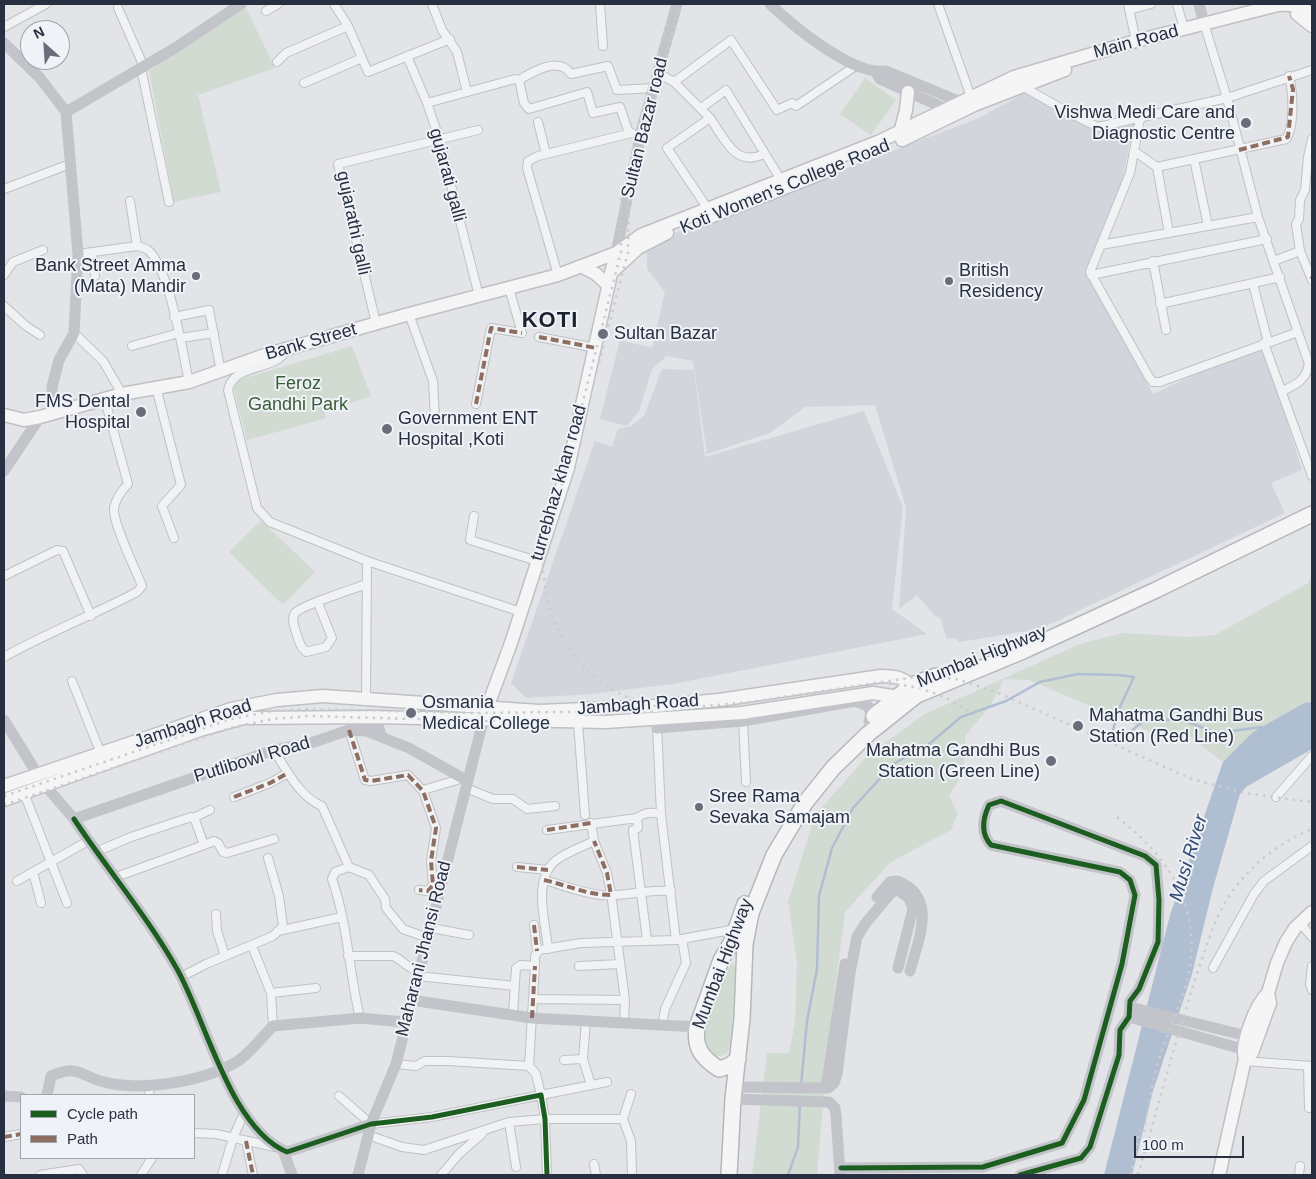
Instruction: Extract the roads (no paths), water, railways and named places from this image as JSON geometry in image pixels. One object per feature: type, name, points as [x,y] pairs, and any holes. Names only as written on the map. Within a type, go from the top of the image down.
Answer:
[{"type":"highway","name":"Mumbai Highway","points":[[729,1175],[739,1095],[738,1059],[745,944],[742,930],[762,864],[798,798],[818,772],[869,721],[909,694],[1312,505]]},
{"type":"highway","name":"Mumbai Highway","points":[[723,1069],[709,1062],[698,1052],[695,1039],[696,1027],[721,960],[742,930],[774,854],[805,803],[852,748],[909,694],[1023,651],[1156,590],[1312,514]]},
{"type":"highway","points":[[721,1175],[723,1069],[738,1059]]},
{"type":"main road","name":"Main Road","points":[[1018,81],[1278,5],[1305,8]]},
{"type":"main road","name":"Main Road","points":[[966,103],[1018,81],[1136,41],[1184,29],[1205,27],[1280,12],[1301,15],[1312,26]]},
{"type":"main road","points":[[900,132],[906,110],[908,92]]},
{"type":"main road","name":"Koti Women's College Road","points":[[610,279],[638,248],[656,238],[912,136],[966,103]]},
{"type":"main road","name":"Koti Women's College Road","points":[[616,253],[641,235],[949,112]]},
{"type":"main road","name":"turrebhaz khan road","points":[[485,714],[521,612],[568,468],[616,253]]},
{"type":"main road","name":"Bank Street","points":[[4,416],[24,420],[122,394],[189,382],[287,349],[376,323],[558,275],[616,253]]},
{"type":"main road","points":[[581,266],[610,279]]},
{"type":"main road","name":"Jambagh Road","points":[[485,714],[656,706],[718,700],[881,676],[899,677],[909,694]]},
{"type":"main road","name":"Jambagh Road","points":[[4,786],[41,780],[101,754],[252,704],[323,696],[391,701],[485,714],[578,723],[657,724],[873,693],[909,694]]},
{"type":"main road","points":[[391,701],[400,708],[404,718]]},
{"type":"main road","points":[[249,717],[248,710],[252,704]]},
{"type":"main road","points":[[4,800],[24,792],[41,780],[200,730],[249,717],[404,718],[485,714]]},
{"type":"main road","points":[[1243,1056],[1252,1053],[1268,1007],[1268,993],[1277,963],[1286,942],[1300,923],[1312,912]]},
{"type":"main road","points":[[1219,1175],[1247,1036],[1260,1000],[1268,993]]},
{"type":"street","points":[[4,27],[46,4]]},
{"type":"street","points":[[66,112],[142,68],[241,4]]},
{"type":"street","points":[[266,11],[278,4]]},
{"type":"street","points":[[334,4],[348,26],[368,72],[450,39]]},
{"type":"street","points":[[432,4],[442,30],[450,39],[457,52],[467,92]]},
{"type":"street","points":[[600,4],[603,46]]},
{"type":"street","name":"Sultan Bazar road","points":[[616,253],[641,132],[676,4]]},
{"type":"street","points":[[770,4],[804,34],[825,48],[876,73],[880,79],[949,112]]},
{"type":"street","points":[[938,4],[966,103]]},
{"type":"street","points":[[1136,41],[1128,7],[1151,4]]},
{"type":"street","points":[[1177,4],[1184,29]]},
{"type":"street","points":[[1199,4],[1227,98],[1258,217],[1298,332],[1309,353],[1307,374],[1297,385],[1282,391]]},
{"type":"street","points":[[118,8],[142,68],[169,202]]},
{"type":"street","points":[[277,62],[286,53],[348,26]]},
{"type":"street","points":[[674,82],[731,40],[777,110],[792,103],[796,106],[857,65]]},
{"type":"street","points":[[6,48],[40,78],[66,112],[78,255],[74,333],[59,360],[52,387],[53,413]]},
{"type":"street","name":"gujarati galli","points":[[406,56],[427,103],[439,138],[479,296]]},
{"type":"street","points":[[304,83],[362,58]]},
{"type":"street","points":[[427,103],[510,79],[519,80],[533,71],[560,64],[566,67],[571,74],[608,66],[616,90],[653,88]]},
{"type":"street","points":[[1018,81],[1071,114],[1098,127],[1227,98],[1312,70]]},
{"type":"street","points":[[876,73],[886,71],[966,103]]},
{"type":"street","points":[[658,73],[674,82],[701,108],[736,154],[743,158],[753,159],[764,154]]},
{"type":"street","points":[[1134,152],[1157,167],[1239,150],[1288,137],[1293,96],[1289,76]]},
{"type":"street","points":[[519,80],[524,103],[529,109],[587,92],[593,113],[620,107],[629,133]]},
{"type":"street","points":[[701,108],[726,90],[781,180]]},
{"type":"street","points":[[708,209],[667,148],[710,118]]},
{"type":"street","points":[[1140,119],[1130,173],[1090,268],[1091,276],[1153,382],[1160,382],[1298,332]]},
{"type":"street","points":[[538,122],[546,154]]},
{"type":"street","points":[[439,138],[478,130]]},
{"type":"street","points":[[558,275],[527,168],[528,161],[546,154],[629,133],[641,132]]},
{"type":"street","name":"gujarathi galli","points":[[376,323],[338,164],[439,138]]},
{"type":"street","points":[[1312,139],[1308,157],[1305,190],[1300,200],[1299,219],[1296,224],[1300,251],[1312,279]]},
{"type":"street","points":[[1194,159],[1208,226]]},
{"type":"street","points":[[4,189],[70,164]]},
{"type":"street","points":[[1157,167],[1169,233]]},
{"type":"street","points":[[130,201],[137,246]]},
{"type":"street","points":[[1101,245],[1258,217]]},
{"type":"street","points":[[1091,276],[1153,261],[1267,239]]},
{"type":"street","points":[[78,255],[137,246],[147,249],[160,269],[179,336],[189,382]]},
{"type":"street","points":[[4,275],[13,262],[43,250]]},
{"type":"street","points":[[1274,261],[1300,251]]},
{"type":"street","points":[[78,255],[92,256],[95,261],[95,276]]},
{"type":"street","points":[[1153,261],[1166,330]]},
{"type":"street","points":[[1160,304],[1280,278]]},
{"type":"street","points":[[1253,284],[1266,343],[1312,476]]},
{"type":"street","points":[[476,404],[484,354],[491,328],[522,333],[509,288]]},
{"type":"street","points":[[4,306],[26,326],[40,335]]},
{"type":"street","points":[[174,317],[208,310],[221,372]]},
{"type":"street","points":[[409,314],[433,381],[435,418]]},
{"type":"street","points":[[74,333],[103,361],[122,394]]},
{"type":"street","points":[[132,346],[144,341],[214,333]]},
{"type":"street","points":[[539,337],[596,348]]},
{"type":"street","points":[[287,349],[280,358],[237,376],[231,382],[228,390],[257,508],[270,522],[367,561],[521,612]]},
{"type":"street","points":[[156,387],[181,486],[162,506],[174,538]]},
{"type":"street","points":[[4,657],[62,627],[91,616],[137,592],[142,586],[117,523],[114,508],[120,492],[128,484],[104,400]]},
{"type":"street","points":[[4,471],[40,417]]},
{"type":"street","points":[[474,516],[470,540],[538,560]]},
{"type":"street","points":[[4,576],[56,550],[63,551],[91,616]]},
{"type":"street","points":[[366,699],[367,561]]},
{"type":"street","points":[[318,603],[332,638],[326,647],[306,652],[299,643],[293,618],[296,612],[318,603],[367,584]]},
{"type":"street","points":[[72,681],[101,754]]},
{"type":"street","points":[[662,1024],[665,1009],[686,963],[679,939],[661,814],[657,724],[743,721],[855,701],[868,706],[871,713],[869,721]]},
{"type":"street","name":"Maharani Jhansi Road","points":[[358,1175],[370,1129],[396,1064],[404,1022],[430,933],[466,782],[485,714]]},
{"type":"street","points":[[340,718],[378,725],[380,736]]},
{"type":"street","points":[[4,720],[41,780],[74,818],[88,841],[98,851],[181,977],[244,1113],[265,1138],[280,1149],[292,1175]]},
{"type":"street","points":[[743,721],[746,782]]},
{"type":"street","points":[[578,723],[585,815]]},
{"type":"street","points":[[349,730],[365,780],[371,781],[408,775],[422,790],[437,830],[431,861],[433,885],[428,890],[419,890]]},
{"type":"street","name":"Putlibowl Road","points":[[74,818],[274,750],[310,743],[349,730],[380,736],[409,748],[466,782]]},
{"type":"street","points":[[274,750],[288,773],[315,803],[322,806],[349,867]]},
{"type":"street","points":[[1276,797],[1312,756]]},
{"type":"street","points":[[234,797],[270,783],[288,773]]},
{"type":"street","points":[[422,790],[466,782],[493,799],[513,799],[527,809],[555,806]]},
{"type":"street","points":[[24,792],[67,903]]},
{"type":"street","points":[[739,1095],[829,1102],[834,1108],[840,1171],[983,1167],[1062,1143],[1084,1100],[1122,964],[1135,895],[1132,884],[1120,872],[991,845],[984,832],[984,815],[989,805],[995,801],[1002,801],[1085,832],[1145,856],[1156,865],[1160,900],[1158,942],[1139,989],[1130,1001],[1133,1012]]},
{"type":"street","points":[[98,851],[131,837],[193,818],[210,810]]},
{"type":"street","points":[[547,830],[637,818],[652,812],[661,814]]},
{"type":"street","points":[[193,818],[204,845]]},
{"type":"street","points":[[637,818],[638,828],[633,830],[647,940]]},
{"type":"street","points":[[591,823],[594,841],[607,872],[611,895],[625,1000],[624,1022]]},
{"type":"street","points":[[116,877],[214,841],[218,843],[222,852],[227,853],[274,839]]},
{"type":"street","points":[[17,881],[88,841]]},
{"type":"street","points":[[548,949],[543,895],[544,880],[548,870],[554,862],[594,841]]},
{"type":"street","points":[[1213,968],[1254,894],[1264,881],[1312,846]]},
{"type":"street","points":[[181,977],[225,956],[252,946],[283,926],[282,910],[274,874],[268,858]]},
{"type":"street","points":[[360,1018],[342,917],[332,876],[335,872],[349,867],[369,875],[384,899],[386,908],[402,929],[469,935]]},
{"type":"street","points":[[517,867],[548,870]]},
{"type":"street","points":[[33,872],[41,903]]},
{"type":"street","points":[[544,880],[576,890],[611,895],[642,891],[671,891]]},
{"type":"street","points":[[821,1088],[841,981],[853,935],[869,907],[890,882],[894,881],[901,882],[917,896],[924,914],[910,971]]},
{"type":"street","points":[[739,1095],[750,1087],[821,1088],[834,1083],[837,1074],[850,973],[857,937],[890,894],[897,890],[909,898],[913,909],[898,968]]},
{"type":"street","points":[[216,914],[217,931],[225,956]]},
{"type":"street","points":[[278,931],[342,917]]},
{"type":"street","points":[[1300,923],[1312,937]]},
{"type":"street","points":[[534,925],[537,951],[529,1066],[536,1074],[546,1119],[547,1175]]},
{"type":"street","points":[[537,951],[581,943],[679,939],[742,930]]},
{"type":"street","points":[[252,946],[270,992],[273,1026]]},
{"type":"street","points":[[348,956],[393,956],[398,958],[407,968],[418,974],[515,986]]},
{"type":"street","points":[[579,966],[620,964]]},
{"type":"street","points":[[513,1015],[517,966],[535,966]]},
{"type":"street","points":[[1312,966],[1310,986],[1312,990]]},
{"type":"street","points":[[270,992],[316,988]]},
{"type":"street","points":[[534,999],[625,1000]]},
{"type":"street","points":[[411,1000],[532,1018],[696,1027]]},
{"type":"street","points":[[1133,1012],[1217,1028],[1247,1036]]},
{"type":"street","points":[[1133,1012],[1212,1040],[1243,1056],[1310,1066],[1309,1108]]},
{"type":"street","points":[[1020,1175],[1081,1158],[1090,1147],[1120,1055],[1120,1030],[1133,1012]]},
{"type":"street","points":[[47,1094],[51,1076],[65,1070],[77,1070],[95,1080],[149,1090],[193,1078],[239,1060],[273,1026],[360,1018],[404,1022]]},
{"type":"street","points":[[586,1021],[584,1060],[591,1085]]},
{"type":"street","points":[[564,1060],[584,1060]]},
{"type":"street","points":[[396,1064],[416,1066],[425,1061],[448,1061],[529,1066]]},
{"type":"street","points":[[195,1133],[216,1134],[287,1152],[370,1129],[607,1082]]},
{"type":"street","points":[[631,1094],[624,1119],[632,1148],[630,1163],[632,1175]]},
{"type":"street","points":[[4,1096],[20,1097]]},
{"type":"street","points":[[339,1096],[370,1129],[417,1151],[433,1149],[509,1122],[546,1119],[624,1119]]},
{"type":"street","points":[[222,1175],[233,1138],[244,1113]]},
{"type":"street","points":[[509,1122],[516,1167]]},
{"type":"street","points":[[441,1175],[455,1158],[485,1131]]},
{"type":"street","points":[[4,1137],[20,1134]]},
{"type":"street","points":[[246,1141],[253,1175]]},
{"type":"street","points":[[141,1175],[151,1159]]},
{"type":"street","points":[[594,1164],[596,1175]]},
{"type":"street","points":[[1299,1175],[1300,1166]]},
{"type":"street","points":[[40,1175],[79,1169],[83,1175]]},
{"type":"water","points":[[1312,702],[1312,749],[1246,787],[1240,794],[1213,888],[1192,974],[1153,1091],[1132,1175],[1104,1175],[1170,915],[1223,762],[1253,732],[1304,703]]},
{"type":"waterway","points":[[801,1086],[807,1021],[817,969],[819,896],[832,848],[853,808],[893,764],[928,745],[961,717],[1006,701],[1040,682],[1078,674],[1134,677],[1119,709],[1112,733],[1127,735],[1143,721],[1180,719],[1217,733],[1262,727]]},
{"type":"waterway","points":[[788,1175],[798,1147],[800,1103]]},
{"type":"railway","points":[[656,706],[631,699],[608,687],[589,672],[573,654],[560,633],[550,610],[545,585],[543,559],[621,252],[621,198],[672,4]]},
{"type":"railway","points":[[599,363],[628,252],[629,199],[680,4]]},
{"type":"railway","points":[[4,796],[231,719],[272,711],[309,709],[474,713],[650,711],[750,702],[922,676],[956,679],[996,692],[1192,779],[1244,793],[1312,802]]},
{"type":"railway","points":[[889,684],[913,687],[936,694],[957,704],[978,718]]},
{"type":"railway","points":[[4,805],[233,727],[273,719],[309,716],[485,721],[515,720]]},
{"type":"railway","points":[[1117,817],[1152,849],[1166,867],[1178,886],[1186,907],[1191,929],[1188,977],[1156,1068],[1143,1137]]},
{"type":"railway","points":[[1138,1175],[1190,996],[1209,938],[1228,897],[1260,860],[1290,840],[1312,829]]},
{"type":"railway","points":[[1131,1175],[1140,1129]]},
{"type":"place","name":"Vishwa Medi Care and Diagnostic Centre","points":[[1246,123]]},
{"type":"place","name":"Bank Street Amma (Mata) Mandir","points":[[196,276]]},
{"type":"place","name":"British Residency","points":[[949,281]]},
{"type":"place","name":"Sultan Bazar","points":[[603,334]]},
{"type":"place","name":"FMS Dental Hospital","points":[[141,412]]},
{"type":"place","name":"Government ENT Hospital ,Koti","points":[[387,429]]},
{"type":"place","name":"Osmania Medical College","points":[[411,713]]},
{"type":"place","name":"Mahatma Gandhi Bus Station (Red Line)","points":[[1078,726]]},
{"type":"place","name":"Mahatma Gandhi Bus Station (Green Line)","points":[[1051,761]]},
{"type":"place","name":"Sree Rama Sevaka Samajam","points":[[699,807]]},
{"type":"district","name":"KOTI","points":[[550,321]]},
{"type":"park label","name":"Feroz Gandhi Park","points":[[298,394]]},
{"type":"water label","name":"Musi River","points":[[1189,858]]}]
